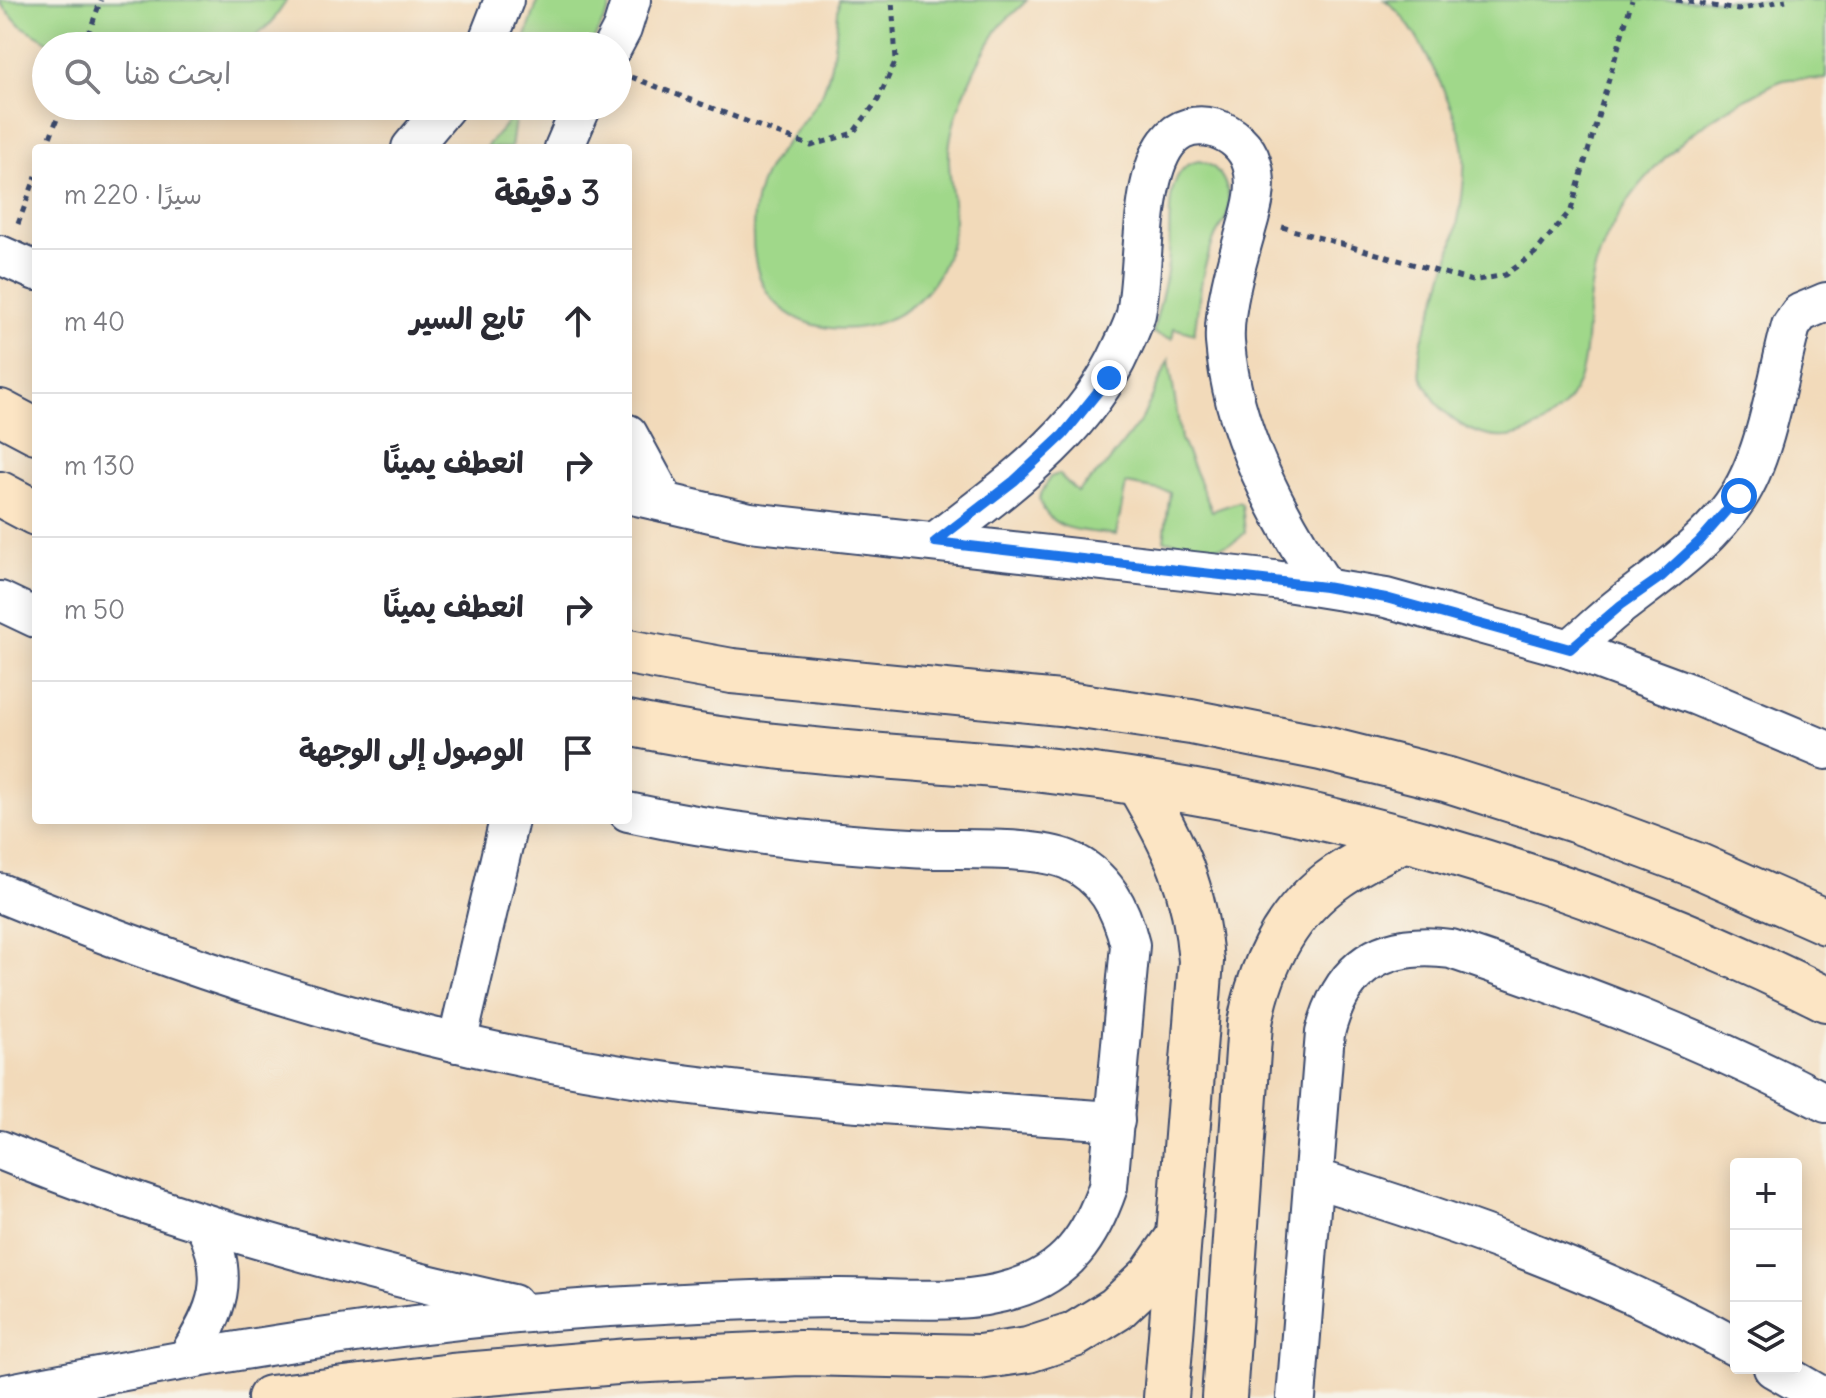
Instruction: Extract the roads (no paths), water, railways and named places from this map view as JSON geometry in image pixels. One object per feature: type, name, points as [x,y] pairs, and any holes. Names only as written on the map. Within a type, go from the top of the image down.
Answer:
[{"type":"street","points":[[491,32],[504,0]]},
{"type":"street","points":[[620,32],[631,0]]},
{"type":"street","points":[[414,144],[434,120]]},
{"type":"street","points":[[566,144],[576,120]]},
{"type":"street","points":[[935,542],[1024,472],[1063,435],[1109,378],[1135,318],[1154,167],[1168,142],[1184,129],[1206,125],[1226,131],[1244,147],[1253,166],[1254,198],[1233,274],[1225,340],[1235,403],[1263,475],[1297,546],[1325,587]]},
{"type":"street","points":[[1570,649],[1690,551],[1739,496],[1763,441],[1791,326],[1800,313],[1826,302]]},
{"type":"street","points":[[0,412],[32,429]]},
{"type":"street","points":[[632,441],[665,502]]},
{"type":"street","points":[[0,494],[32,511]]},
{"type":"street","points":[[632,495],[750,522],[1325,587],[1386,598],[1570,649],[1697,696],[1826,750]]},
{"type":"street","points":[[0,601],[32,616]]},
{"type":"street","points":[[632,653],[732,671],[1060,703],[1191,722],[1321,748],[1449,780],[1575,820],[1658,851],[1823,921],[1810,991],[1627,912],[1484,862],[1404,839],[1257,804],[1036,769],[741,743],[632,724]]},
{"type":"street","points":[[918,760],[931,691]]},
{"type":"street","points":[[1138,783],[1181,863],[1191,895],[1201,961],[1166,1398]]},
{"type":"street","points":[[0,1395],[187,1358],[360,1332],[543,1311],[833,1298],[982,1298],[1017,1289],[1049,1273],[1076,1249],[1096,1220],[1108,1187],[1130,945],[1124,918],[1111,894],[1092,874],[1068,860],[1041,853],[909,848],[777,836],[632,813]]},
{"type":"street","points":[[457,1043],[508,824]]},
{"type":"street","points":[[1224,1398],[1250,1023],[1255,994],[1278,939],[1315,894],[1338,875],[1404,839]]},
{"type":"street","points":[[0,893],[108,937],[223,978],[339,1013],[561,1065],[771,1095],[1115,1121]]},
{"type":"street","points":[[1296,1398],[1325,1033],[1332,1006],[1347,981],[1368,962],[1394,950],[1423,945],[1451,949],[1629,1013],[1716,1050],[1826,1103]]},
{"type":"street","points":[[0,1150],[205,1225],[373,1273],[543,1311]]},
{"type":"street","points":[[1314,1178],[1418,1210],[1520,1247],[1619,1289],[1730,1344]]},
{"type":"street","points":[[187,1358],[204,1332],[215,1306],[220,1278],[217,1250],[205,1225]]},
{"type":"street","points":[[270,1398],[452,1376],[629,1361],[800,1353],[979,1357],[1028,1350],[1074,1335],[1116,1309],[1151,1276],[1179,1236]]},
{"type":"street","points":[[1783,1374],[1825,1398]]}]
